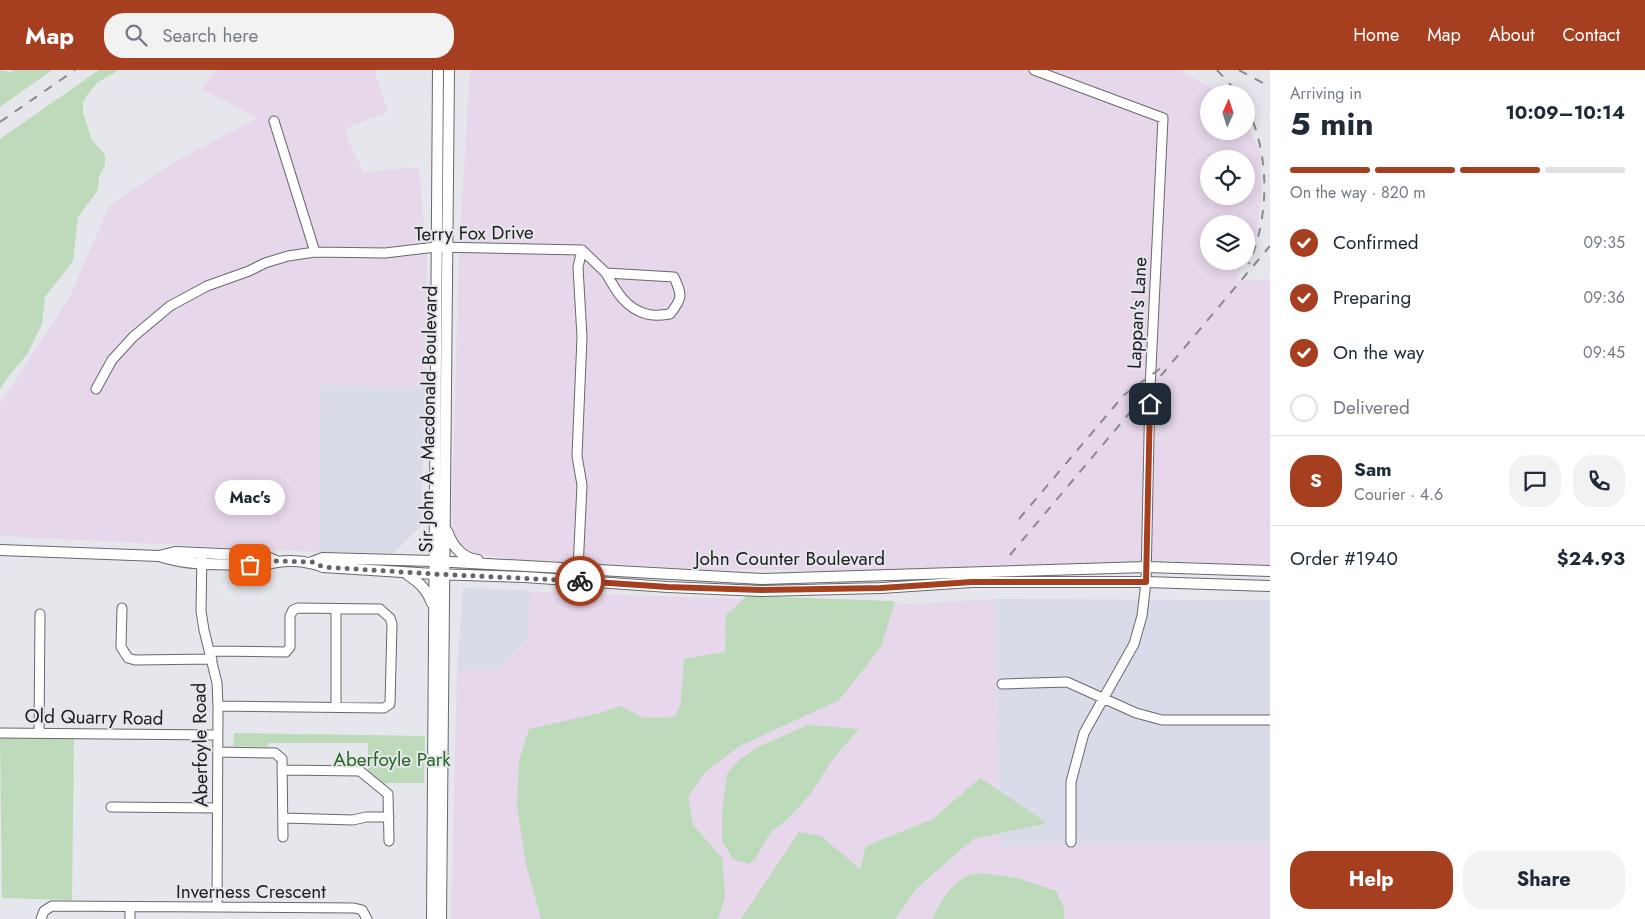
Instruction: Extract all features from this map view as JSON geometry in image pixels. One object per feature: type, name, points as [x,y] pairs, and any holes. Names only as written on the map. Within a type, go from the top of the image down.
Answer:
[{"type":"main road","name":"Sir John A. Macdonald Boulevard","points":[[438,70],[436,247],[441,919]]},
{"type":"main road","name":"Sir John A. Macdonald Boulevard","points":[[439,561],[445,525],[449,70]]},
{"type":"main road","points":[[445,525],[450,541],[458,551],[472,559],[504,566]]},
{"type":"main road","name":"John Counter Boulevard","points":[[0,550],[159,556],[174,561],[202,558],[265,565],[276,561],[312,562],[323,558],[439,561],[762,579],[1146,567],[1270,571]]},
{"type":"main road","name":"John Counter Boulevard","points":[[312,562],[323,567],[525,577],[668,587],[761,590],[881,588],[972,582],[1146,582],[1270,586]]},
{"type":"main road","points":[[402,571],[422,584],[433,606]]},
{"type":"main road","name":"Sir John A. Macdonald Boulevard","points":[[432,919],[433,606],[439,574]]},
{"type":"street","name":"Lappan's Lane","points":[[1034,70],[1163,118],[1150,389],[1146,582],[1142,616],[1134,644],[1084,733],[1071,782],[1071,842]]},
{"type":"street","points":[[274,121],[315,252]]},
{"type":"street","name":"Terry Fox Drive","points":[[96,389],[112,360],[133,337],[170,306],[207,286],[288,256],[315,252],[385,253],[436,247],[582,250]]},
{"type":"street","points":[[582,250],[606,273],[616,291],[630,307],[648,315],[670,314],[677,306],[681,293],[674,278],[606,273]]},
{"type":"street","points":[[578,569],[582,485],[577,456],[582,337],[578,267],[582,250]]},
{"type":"street","name":"Aberfoyle Road","points":[[202,558],[201,611],[211,655],[218,706],[217,907]]},
{"type":"street","points":[[122,608],[121,648],[128,658],[135,660],[286,652],[290,647],[290,616],[293,610],[298,608],[380,609],[390,618],[392,624],[390,704],[384,708],[218,706]]},
{"type":"street","points":[[336,609],[336,707]]},
{"type":"street","points":[[39,733],[40,614]]},
{"type":"street","points":[[1002,684],[1067,682],[1136,712],[1162,720],[1270,720]]},
{"type":"street","name":"Old Quarry Road","points":[[0,733],[218,735]]},
{"type":"street","points":[[218,752],[275,753],[282,759],[283,837]]},
{"type":"street","points":[[283,770],[360,772],[388,794],[390,817],[389,842]]},
{"type":"street","points":[[110,807],[218,808]]},
{"type":"street","points":[[283,818],[353,820],[366,817],[390,817]]},
{"type":"street","name":"Inverness Crescent","points":[[41,919],[44,911],[52,906],[354,908],[362,910],[367,919]]},
{"type":"street","points":[[130,907],[130,919]]},
{"type":"shaded area","points":[[215,70],[374,70],[388,112],[344,129],[363,172],[419,167],[427,263],[425,388],[321,385],[319,552],[0,536],[0,404],[69,298],[110,205],[178,160],[258,118],[202,89]]},
{"type":"shaded area","points":[[470,70],[1180,70],[1206,85],[1200,85],[1200,140],[1254,140],[1261,154],[1262,192],[1256,241],[1255,243],[1255,215],[1200,215],[1200,270],[1240,270],[1235,281],[1270,279],[1270,566],[1166,561],[940,577],[754,569],[717,570],[508,559],[475,553],[459,545],[454,532],[452,509],[459,252]]},
{"type":"shaded area","points":[[321,385],[425,388],[421,526],[394,553],[319,552]]},
{"type":"shaded area","points":[[463,588],[523,590],[530,592],[528,640],[498,670],[457,670]]},
{"type":"shaded area","points":[[530,592],[910,604],[994,599],[1001,846],[1270,843],[1270,919],[451,919],[457,670],[498,670],[528,640]]},
{"type":"shaded area","points":[[994,599],[1270,600],[1270,843],[1001,846]]},
{"type":"green space","points":[[0,70],[11,72],[15,70],[52,70],[0,107]]},
{"type":"green space","points":[[99,70],[119,70],[97,83],[83,103],[83,113],[92,140],[105,155],[105,165],[99,177],[98,190],[78,217],[73,261],[45,297],[42,324],[28,353],[0,390],[0,139]]},
{"type":"green space","points":[[747,596],[895,601],[881,647],[839,700],[740,746],[706,771],[688,796],[693,825],[722,858],[725,897],[718,919],[541,919],[526,864],[517,805],[519,761],[529,729],[600,713],[620,706],[644,718],[675,717],[681,703],[684,659],[725,652],[726,615]]},
{"type":"green space","points":[[808,725],[859,729],[832,760],[811,793],[790,817],[770,833],[755,859],[748,864],[733,859],[722,841],[722,813],[727,774],[738,761],[758,747]]},
{"type":"green space","name":"Aberfoyle Park","points":[[234,733],[425,736],[424,783],[386,783],[385,786],[368,772],[368,743],[269,743],[268,747],[233,746]]},
{"type":"green space","points":[[0,737],[74,738],[72,900],[2,898]]},
{"type":"green space","points":[[980,778],[1047,823],[973,839],[917,888],[895,919],[741,919],[799,832],[821,836],[860,869],[866,846],[933,819]]},
{"type":"green space","points":[[982,873],[1017,878],[1056,891],[1064,908],[1064,919],[933,919],[942,900],[961,879]]},
{"type":"railway","points":[[0,122],[75,70]]},
{"type":"railway","points":[[1217,70],[1231,85]]},
{"type":"railway","points":[[1239,70],[1270,87]]},
{"type":"railway","points":[[1255,127],[1260,143],[1264,184],[1264,205],[1255,248]]},
{"type":"railway","points":[[1010,555],[1270,246]]},
{"type":"railway","points":[[1019,519],[1124,395],[1165,365]]},
{"type":"way so far","points":[[250,565],[265,565],[276,561],[312,562],[323,567],[580,581]]},
{"type":"place","name":"Mac's","points":[[250,565]]},
{"type":"route","points":[[580,581],[668,587],[761,590],[881,588],[972,582],[1146,582],[1150,404]]}]
